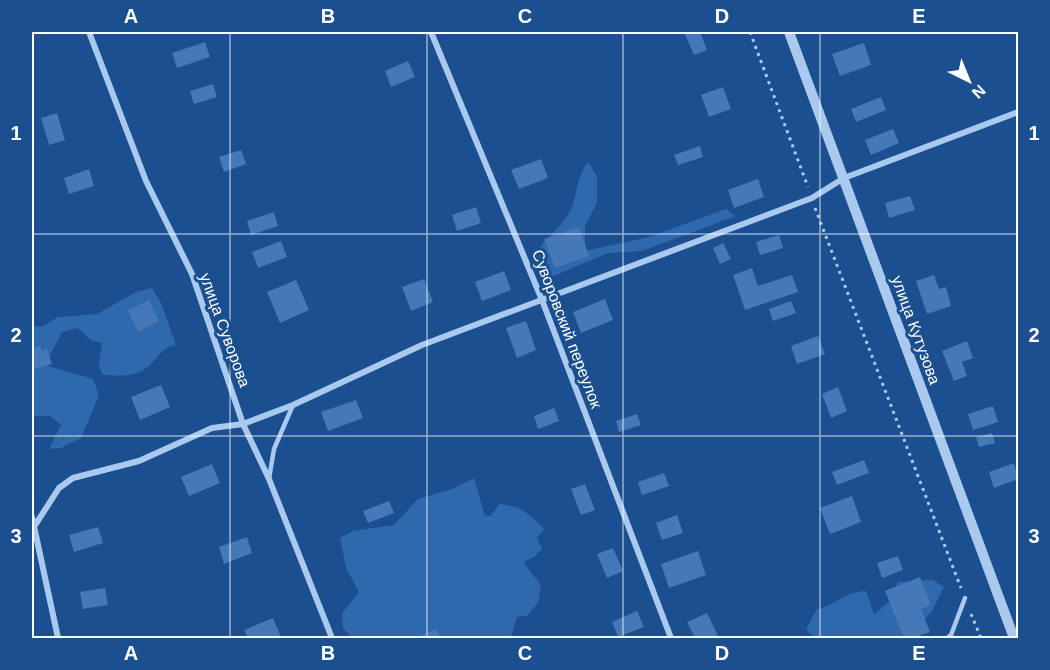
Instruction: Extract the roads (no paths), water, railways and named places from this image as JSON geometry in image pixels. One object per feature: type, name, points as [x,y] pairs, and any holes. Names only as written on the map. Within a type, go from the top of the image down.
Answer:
[{"type":"street","name":"улица Суворова","points":[[89,32],[146,180],[192,274],[243,424],[269,478],[332,639]]},
{"type":"street","name":"Суворовский переулок","points":[[431,32],[542,300],[671,639]]},
{"type":"street","name":"улица Кутузова","points":[[789,32],[1014,639]]},
{"type":"street","points":[[33,529],[59,488],[73,478],[139,461],[212,428],[243,424],[293,405],[422,345],[812,198],[844,178],[1018,112]]},
{"type":"street","points":[[32,517],[58,639]]},
{"type":"lane","points":[[269,478],[274,449],[293,405]]},
{"type":"lane","points":[[947,639],[951,635],[965,598]]}]
